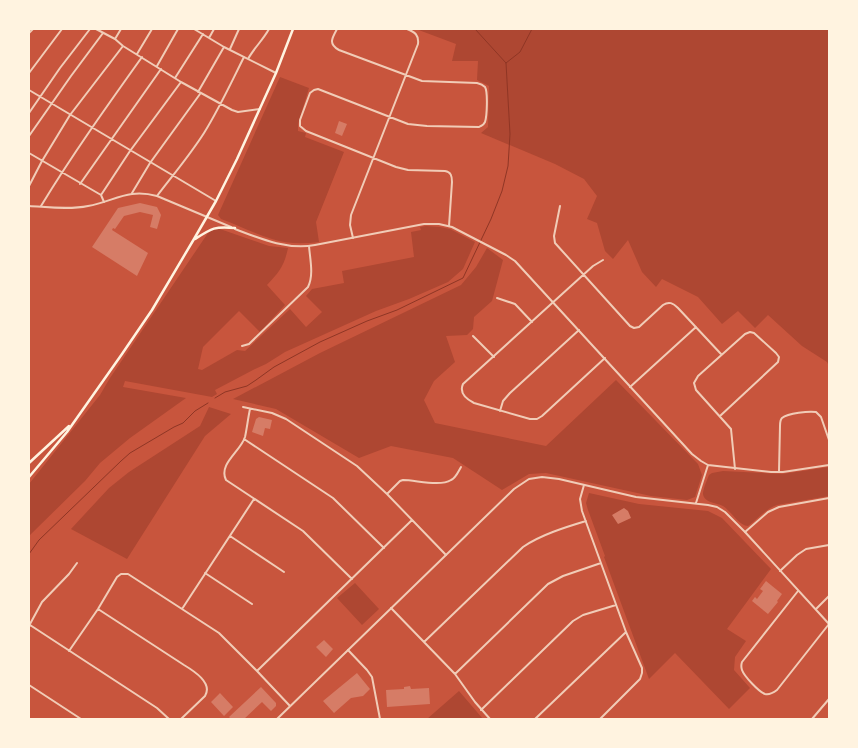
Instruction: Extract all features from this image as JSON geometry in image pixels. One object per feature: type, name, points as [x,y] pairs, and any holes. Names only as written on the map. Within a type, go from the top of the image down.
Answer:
[{"type":"main road","points":[[29,477],[62,437],[114,367],[142,326],[194,239],[216,201],[260,109],[293,29]]},
{"type":"main road","points":[[194,239],[214,228],[235,228]]},
{"type":"main road","points":[[29,463],[72,423]]},
{"type":"street","points":[[29,34],[32,29]]},
{"type":"street","points":[[29,73],[62,29]]},
{"type":"street","points":[[29,113],[90,29]]},
{"type":"street","points":[[96,29],[115,39],[123,46],[199,93],[235,111],[260,109]]},
{"type":"street","points":[[115,39],[121,29]]},
{"type":"street","points":[[137,54],[152,29]]},
{"type":"street","points":[[156,67],[178,29]]},
{"type":"street","points":[[194,29],[229,50],[276,73]]},
{"type":"street","points":[[209,38],[214,29]]},
{"type":"street","points":[[229,50],[240,29]]},
{"type":"street","points":[[248,59],[269,29]]},
{"type":"street","points":[[338,29],[332,40],[335,48],[422,81],[481,84],[485,88],[485,122],[475,128],[408,124],[318,89],[312,90],[299,124],[302,129],[404,169],[439,170],[449,173],[452,176],[449,226]]},
{"type":"street","points":[[353,238],[350,225],[351,215],[418,41],[417,34],[407,29]]},
{"type":"street","points":[[29,136],[103,33]]},
{"type":"street","points":[[175,78],[203,34]]},
{"type":"street","points":[[29,186],[70,115],[123,46]]},
{"type":"street","points":[[132,193],[150,163],[199,93],[224,47]]},
{"type":"street","points":[[41,206],[91,128],[142,57]]},
{"type":"street","points":[[157,196],[197,144],[221,104],[244,57]]},
{"type":"street","points":[[80,184],[161,69]]},
{"type":"street","points":[[101,195],[130,151],[181,82]]},
{"type":"street","points":[[29,90],[216,201]]},
{"type":"street","points":[[29,153],[101,195],[104,202]]},
{"type":"street","points":[[29,206],[87,207],[132,193],[145,193],[279,244],[310,246],[424,224],[431,223],[449,226],[489,245],[516,261],[630,387],[692,454],[701,461],[708,465],[735,469],[779,472],[829,465]]},
{"type":"street","points":[[560,206],[554,236],[555,243],[626,323],[632,328],[639,327],[663,305],[669,302],[675,304],[721,355]]},
{"type":"street","points":[[242,346],[249,344],[308,287],[311,274],[310,246]]},
{"type":"street","points":[[603,260],[583,275],[463,384],[461,390],[470,401],[530,420],[537,419],[605,358]]},
{"type":"street","points":[[497,298],[515,304],[532,322]]},
{"type":"street","points":[[630,387],[696,327]]},
{"type":"street","points":[[500,410],[503,401],[510,393],[579,330]]},
{"type":"street","points":[[720,416],[776,365],[779,360],[778,355],[758,335],[750,332],[745,334],[698,376],[694,383],[696,390],[732,431],[735,469]]},
{"type":"street","points":[[473,336],[494,357]]},
{"type":"street","points":[[243,407],[276,415],[294,424],[357,466],[446,555]]},
{"type":"street","points":[[250,409],[244,439],[225,467],[224,474],[226,480],[307,534],[352,579]]},
{"type":"street","points":[[779,472],[780,426],[782,418],[816,412],[821,417],[829,440]]},
{"type":"street","points":[[244,439],[333,498],[384,548]]},
{"type":"street","points":[[696,503],[708,465]]},
{"type":"street","points":[[387,494],[403,480],[436,483],[449,481],[454,478],[460,467]]},
{"type":"street","points":[[277,719],[514,489],[524,481],[532,478],[542,477],[646,498],[708,505],[720,509],[733,519],[829,624],[776,690],[770,694],[765,694],[750,682],[743,673],[742,662],[798,591]]},
{"type":"street","points":[[584,485],[580,499],[586,521],[626,632],[642,668],[642,676],[633,687],[600,719]]},
{"type":"street","points":[[746,532],[771,509],[829,498]]},
{"type":"street","points":[[182,609],[254,499]]},
{"type":"street","points":[[257,670],[412,520]]},
{"type":"street","points":[[424,642],[523,547],[532,541],[586,521]]},
{"type":"street","points":[[230,536],[284,572]]},
{"type":"street","points":[[780,571],[797,555],[806,550],[829,546]]},
{"type":"street","points":[[455,674],[548,584],[563,576],[601,562]]},
{"type":"street","points":[[77,563],[42,602],[29,626],[157,708],[169,719]]},
{"type":"street","points":[[69,651],[119,575],[123,573],[131,575],[219,633],[290,706]]},
{"type":"street","points":[[205,573],[252,604]]},
{"type":"street","points":[[816,609],[829,596]]},
{"type":"street","points":[[482,710],[573,621],[616,605]]},
{"type":"street","points":[[391,608],[455,674],[490,719]]},
{"type":"street","points":[[98,609],[194,672],[206,685],[208,691],[205,696],[181,719]]},
{"type":"street","points":[[536,719],[626,632]]},
{"type":"street","points":[[348,650],[372,677],[380,719]]},
{"type":"street","points":[[29,684],[81,719]]},
{"type":"street","points":[[812,719],[829,698]]},
{"type":"shaded area","points":[[416,29],[829,29],[829,366],[827,362],[802,346],[768,315],[755,328],[738,311],[722,324],[698,297],[662,279],[656,287],[642,272],[628,240],[613,259],[605,251],[597,223],[587,219],[597,196],[584,179],[555,164],[481,133],[488,127],[489,86],[477,80],[478,61],[452,61],[456,44]]},
{"type":"shaded area","points":[[280,77],[309,88],[298,124],[298,131],[306,133],[305,137],[344,152],[316,222],[319,242],[295,243],[278,241],[221,219],[218,215]]},
{"type":"shaded area","points":[[420,227],[450,229],[475,242],[463,269],[448,282],[376,311],[285,352],[215,390],[217,394],[212,397],[125,381],[123,387],[186,398],[130,438],[100,463],[85,481],[29,536],[29,484],[100,395],[208,233],[220,229],[269,246],[288,248],[280,269],[267,285],[285,305],[260,332],[239,311],[203,347],[198,369],[202,370],[237,350],[245,351],[290,309],[306,327],[322,312],[306,296],[312,289],[344,283],[342,271],[414,257],[411,232],[421,230]]},
{"type":"shaded area","points":[[487,248],[503,260],[492,301],[474,317],[473,329],[467,335],[446,336],[455,362],[434,381],[424,400],[435,423],[546,446],[616,380],[698,464],[702,475],[695,497],[687,500],[651,496],[546,473],[529,474],[502,490],[453,458],[391,446],[359,458],[276,409],[233,399],[320,353],[461,285],[476,267]]},
{"type":"shaded area","points":[[209,407],[231,414],[205,436],[127,559],[71,529],[109,488],[129,472],[200,426]]},
{"type":"shaded area","points":[[829,467],[829,496],[777,505],[748,526],[742,524],[723,506],[706,499],[703,494],[709,475],[712,473],[723,471],[782,474]]},
{"type":"shaded area","points":[[589,493],[639,504],[708,511],[722,518],[771,569],[727,629],[746,641],[735,657],[734,670],[750,688],[729,709],[675,653],[649,679],[588,510],[586,503]]},
{"type":"shaded area","points":[[355,583],[379,609],[362,625],[337,598]]},
{"type":"shaded area","points":[[459,691],[483,719],[427,719]]},
{"type":"building","points":[[339,121],[347,124],[342,136],[335,133]]},
{"type":"building","points":[[140,203],[157,207],[161,215],[157,229],[150,227],[153,215],[140,212],[124,216],[115,229],[113,228],[112,230],[148,253],[137,276],[92,247],[118,208]]},
{"type":"building","points":[[259,417],[272,420],[270,429],[265,428],[263,436],[252,432],[256,419]]},
{"type":"building","points":[[624,508],[628,511],[631,518],[618,524],[612,515]]},
{"type":"building","points":[[766,581],[782,594],[768,614],[752,601],[755,597],[757,599],[763,591],[760,589]]},
{"type":"building","points":[[324,640],[333,649],[326,657],[316,647]]},
{"type":"building","points":[[357,673],[370,689],[363,696],[351,698],[334,713],[323,701]]},
{"type":"building","points":[[410,686],[411,689],[429,688],[430,704],[387,707],[386,690],[404,689],[404,687]]},
{"type":"building","points":[[261,687],[276,703],[276,706],[271,711],[262,702],[244,719],[231,719],[229,717]]},
{"type":"building","points":[[220,693],[233,707],[224,716],[211,702]]},
{"type":"waterway","points":[[215,398],[225,392],[247,386],[274,367],[320,342],[397,310],[463,278],[502,191],[508,166],[510,134],[506,63],[475,29]]},
{"type":"waterway","points":[[506,63],[520,52],[532,29]]},
{"type":"waterway","points":[[29,554],[39,540],[130,453],[183,423],[195,411],[208,403]]}]
